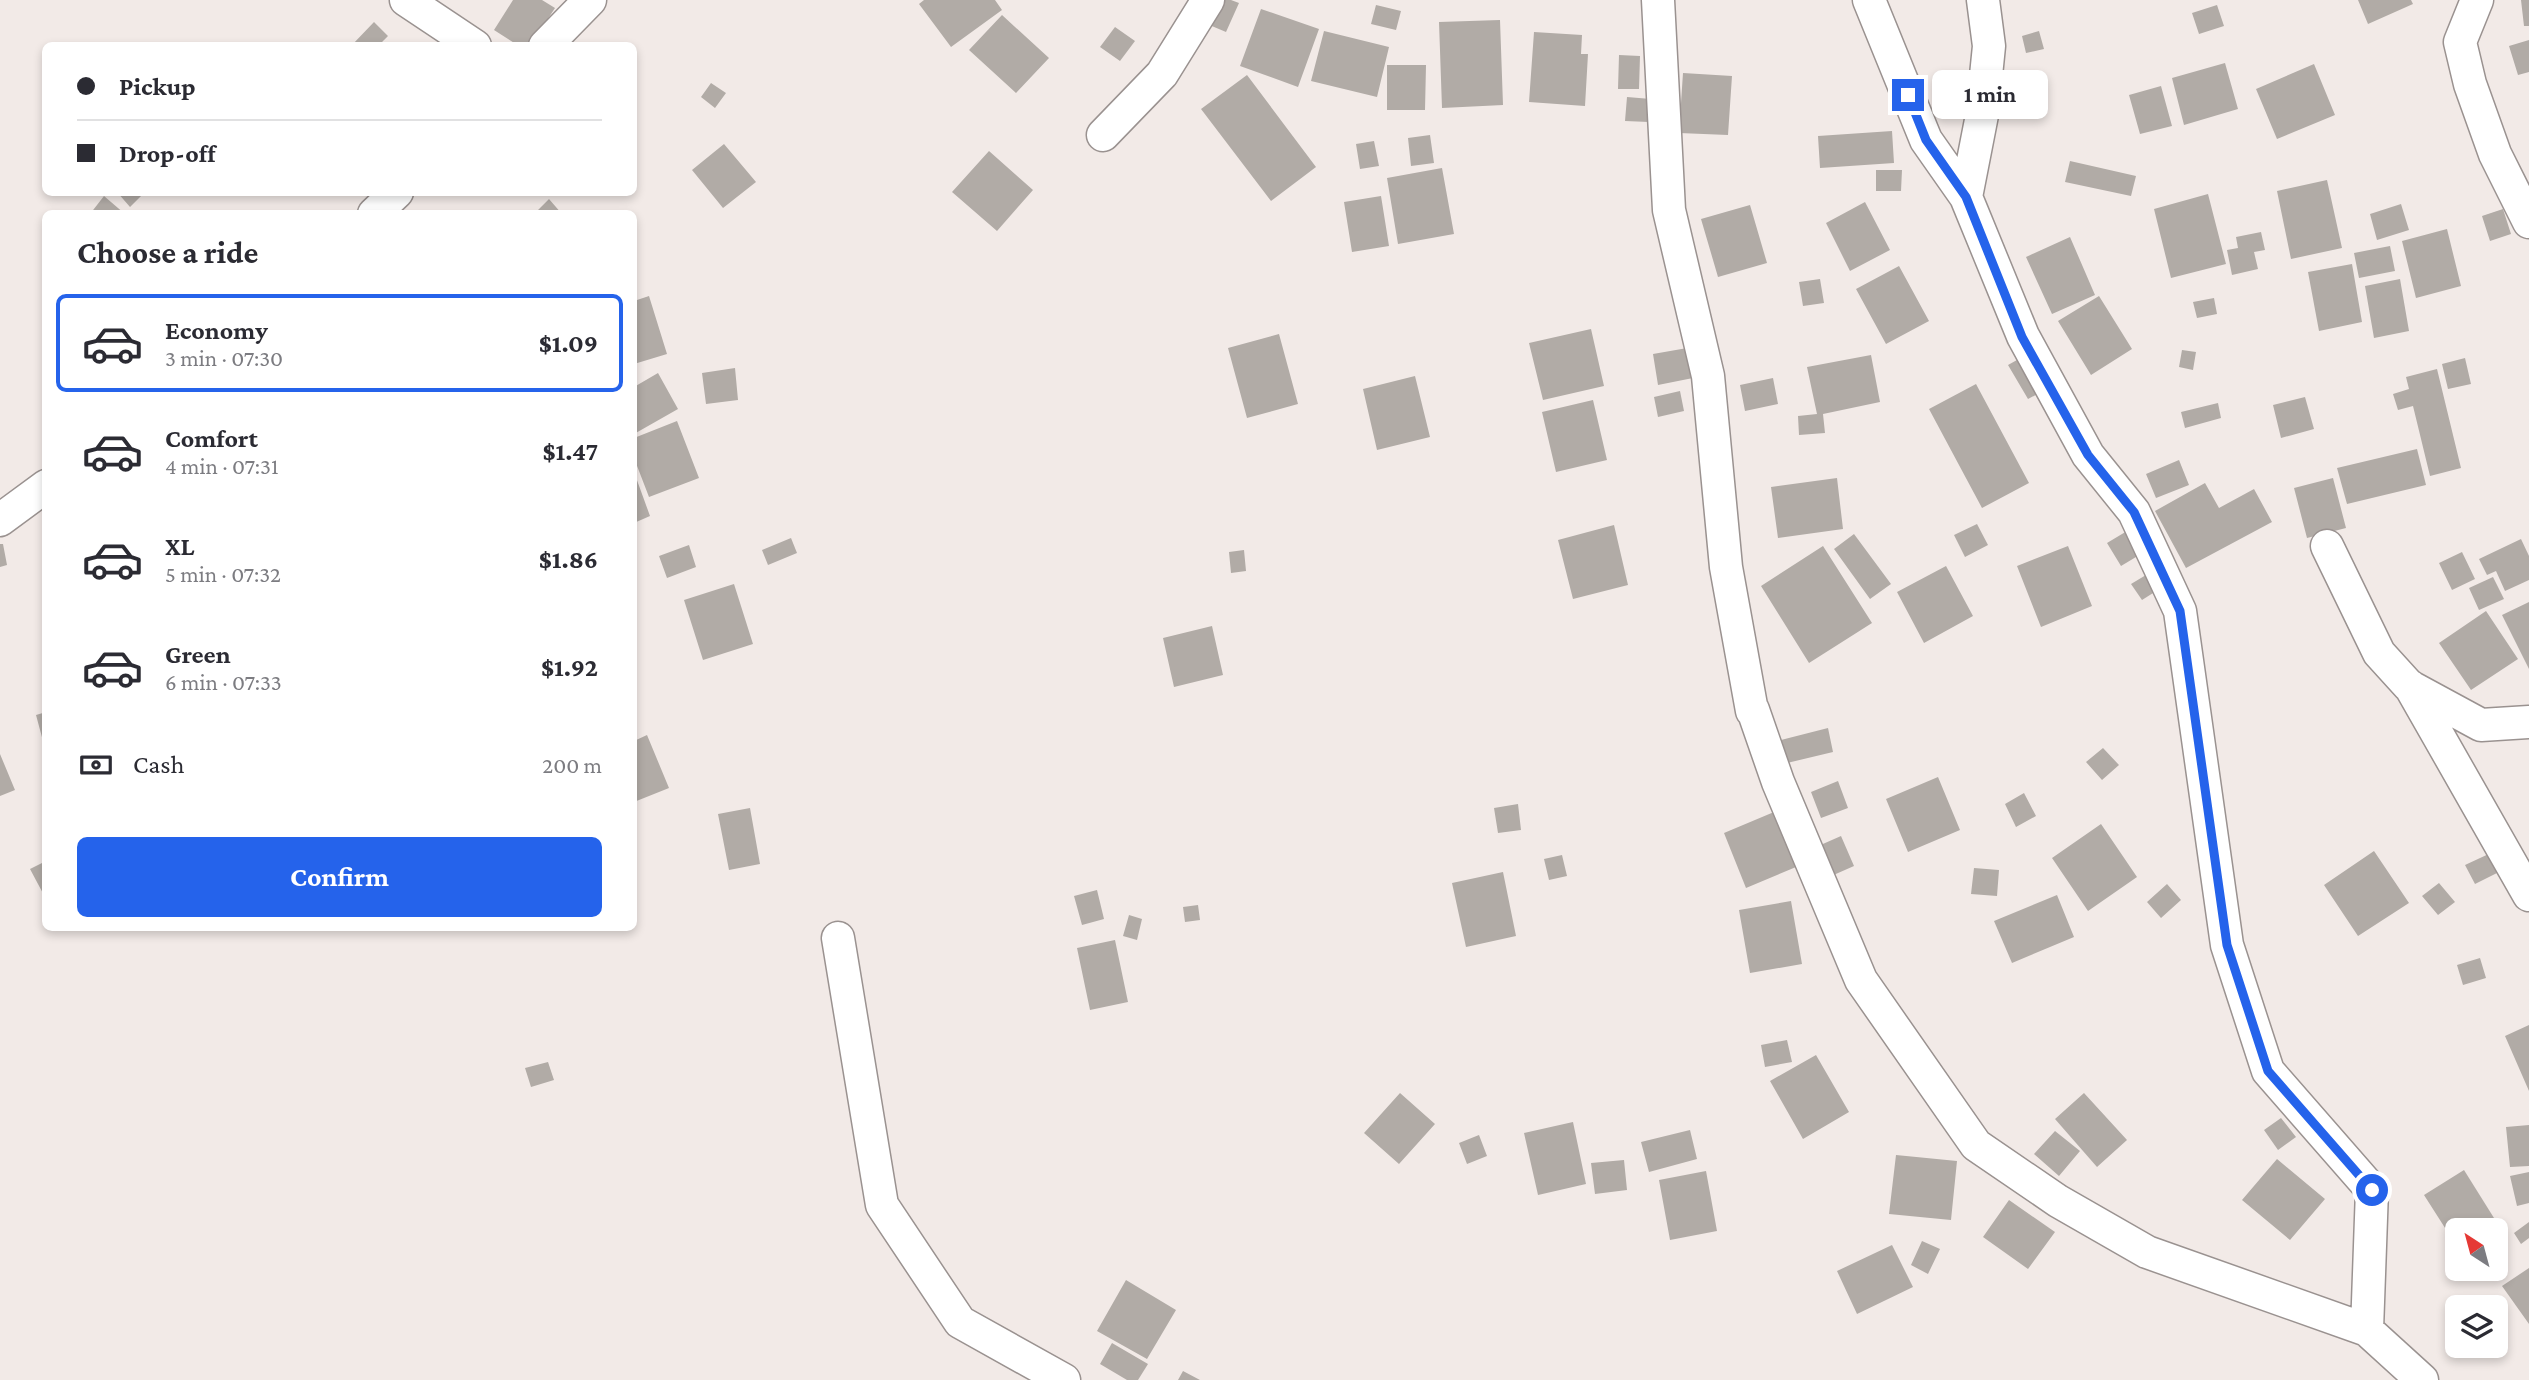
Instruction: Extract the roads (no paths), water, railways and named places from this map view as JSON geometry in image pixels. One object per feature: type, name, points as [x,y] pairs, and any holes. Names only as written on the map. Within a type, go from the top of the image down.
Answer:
[{"type":"street","points":[[406,0],[469,42]]},
{"type":"street","points":[[549,42],[590,0]]},
{"type":"street","points":[[1104,135],[1162,74],[1208,0]]},
{"type":"street","points":[[1658,0],[1669,210],[1708,376],[1726,567],[1753,710],[1778,782],[1861,980],[1976,1145],[2058,1201],[2147,1252],[2367,1330],[2423,1380]]},
{"type":"street","points":[[1869,0],[1926,140],[1966,197],[2022,337],[2088,455],[2134,512],[2180,611],[2227,945],[2268,1071],[2372,1190],[2367,1330]]},
{"type":"street","points":[[1966,197],[1982,115],[1989,46],[1983,0]]},
{"type":"street","points":[[2477,0],[2460,42],[2470,84],[2495,154],[2529,222]]},
{"type":"street","points":[[378,210],[393,196]]},
{"type":"street","points":[[0,520],[42,489]]},
{"type":"street","points":[[2326,546],[2379,653],[2409,686],[2529,895]]},
{"type":"street","points":[[2409,686],[2481,725],[2529,722]]},
{"type":"street","points":[[838,938],[883,1205],[961,1322],[1064,1380]]}]
